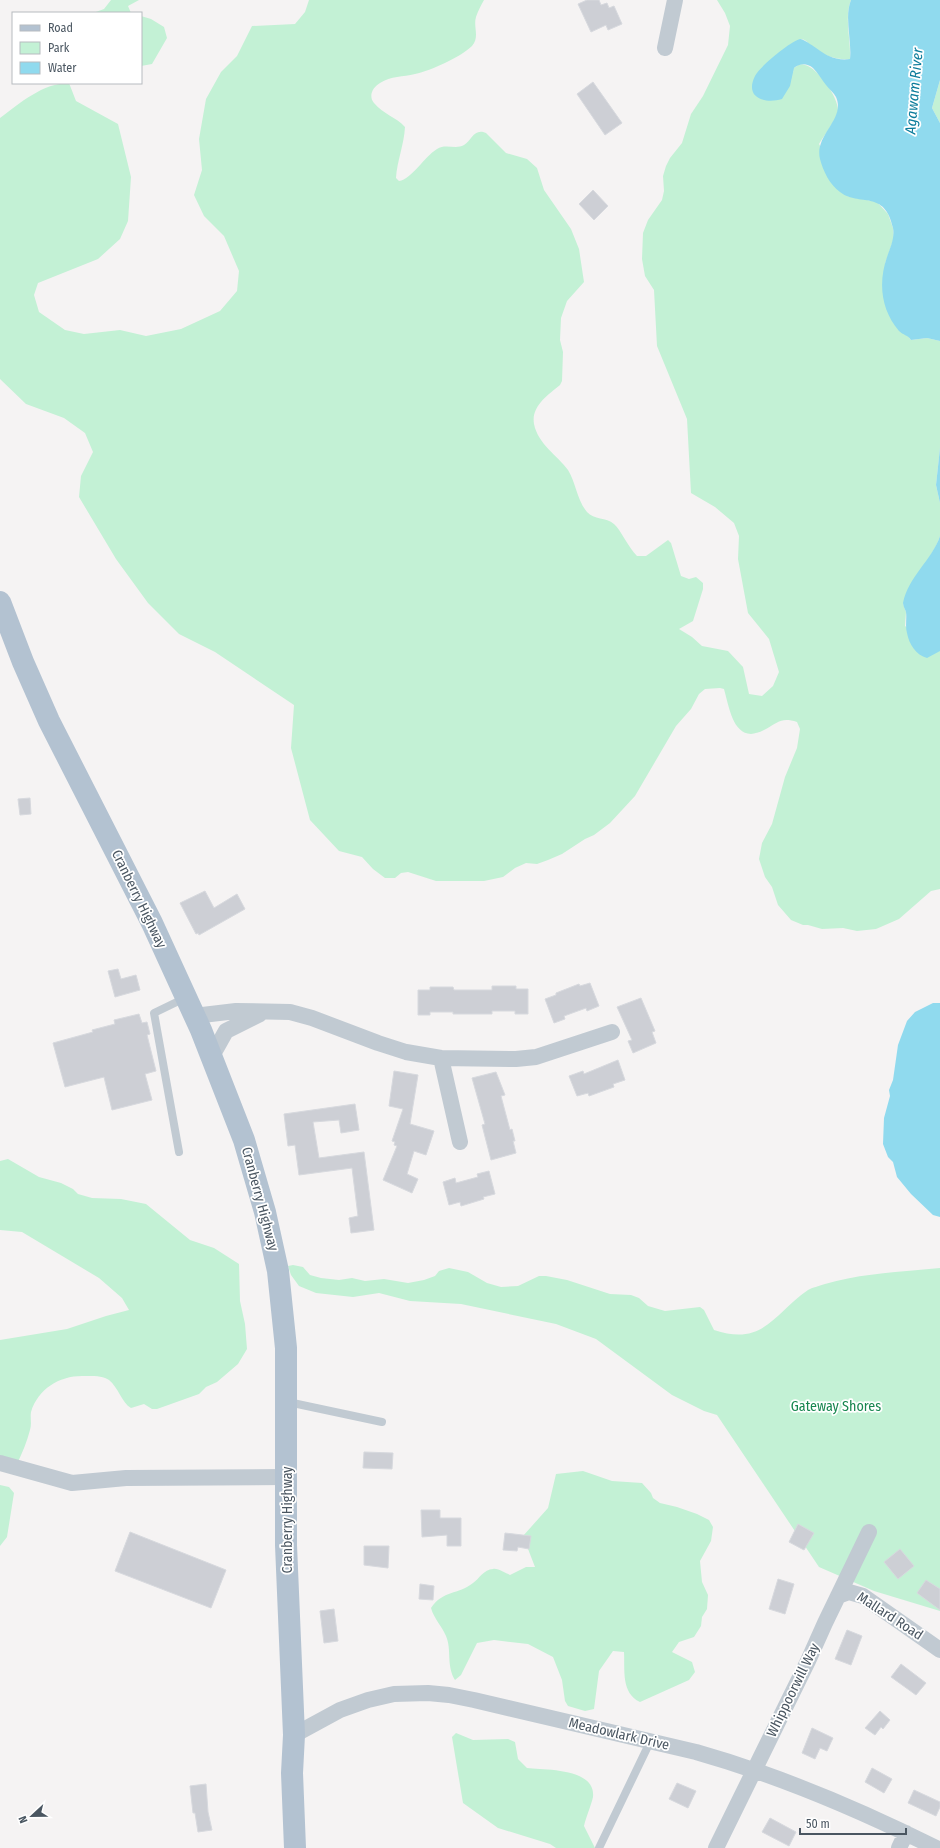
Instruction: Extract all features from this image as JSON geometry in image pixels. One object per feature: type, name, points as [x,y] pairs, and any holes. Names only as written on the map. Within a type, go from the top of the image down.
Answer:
[{"type":"main road","name":"Cranberry Highway","points":[[0,602],[23,662],[50,721],[152,922],[212,1056],[246,1146],[259,1188],[274,1251],[285,1322],[287,1402],[287,1582],[294,1735],[292,1774],[295,1848]]},
{"type":"street","points":[[665,48],[675,0]]},
{"type":"street","points":[[190,1007],[236,1011],[290,1012],[312,1018],[406,1052],[441,1058],[516,1059],[536,1057],[612,1032]]},
{"type":"street","points":[[212,1056],[226,1031],[241,1022],[266,1012]]},
{"type":"street","points":[[441,1058],[460,1142]]},
{"type":"street","points":[[0,1463],[72,1483],[126,1478],[286,1477]]},
{"type":"street","name":"Whippoorwill Way","points":[[716,1848],[869,1532]]},
{"type":"street","name":"Mallard Road","points":[[838,1596],[849,1592],[863,1596],[940,1650]]},
{"type":"street","name":"Meadowlark Drive","points":[[294,1735],[340,1710],[368,1700],[394,1694],[428,1693],[449,1695],[696,1752],[754,1769],[818,1793],[936,1848]]},
{"type":"street","points":[[899,1848],[906,1833]]},
{"type":"lane","points":[[179,1152],[154,1013],[190,1007]]},
{"type":"lane","points":[[287,1402],[382,1422]]},
{"type":"lane","points":[[599,1848],[650,1742]]},
{"type":"green space","points":[[111,0],[139,0],[128,6],[131,12],[96,12],[104,9]]},
{"type":"green space","points":[[309,0],[484,0],[476,17],[476,39],[472,46],[460,55],[437,67],[384,81],[373,89],[371,97],[374,103],[381,110],[405,127],[396,178],[399,181],[409,176],[427,157],[440,147],[457,147],[464,145],[476,133],[479,132],[486,133],[506,153],[527,159],[537,168],[544,190],[571,229],[579,249],[584,282],[567,301],[561,318],[560,340],[563,352],[562,381],[560,385],[538,406],[534,418],[536,431],[539,438],[568,470],[581,502],[587,512],[590,515],[607,520],[614,524],[637,556],[646,556],[668,540],[671,543],[681,576],[689,579],[696,577],[703,583],[703,589],[693,621],[679,629],[692,637],[702,646],[728,651],[743,667],[749,694],[762,696],[773,686],[779,672],[769,639],[748,613],[738,559],[739,536],[734,523],[715,507],[691,493],[687,419],[657,346],[654,290],[645,276],[642,259],[643,233],[648,220],[662,200],[664,191],[663,176],[666,166],[670,158],[682,143],[691,114],[703,96],[728,45],[730,26],[725,13],[717,0],[851,0],[848,14],[850,59],[840,59],[826,55],[817,51],[806,41],[800,39],[790,86],[794,68],[802,64],[810,67],[827,84],[835,99],[838,111],[819,144],[847,196],[877,202],[888,214],[893,228],[894,238],[885,264],[908,336],[911,340],[927,338],[940,341],[940,448],[936,485],[940,503],[940,536],[903,604],[906,612],[905,626],[940,651],[940,889],[931,891],[899,919],[876,929],[857,931],[843,928],[822,929],[803,925],[791,920],[778,905],[772,887],[765,877],[759,859],[762,843],[772,824],[785,777],[797,748],[800,729],[797,722],[784,720],[756,733],[747,733],[741,730],[732,716],[724,689],[720,688],[705,689],[699,694],[691,709],[676,726],[635,796],[610,823],[594,835],[562,854],[537,864],[526,863],[515,868],[503,877],[484,881],[436,881],[408,872],[401,873],[395,878],[385,878],[373,869],[362,857],[339,851],[310,820],[291,748],[294,705],[215,652],[179,634],[148,603],[116,559],[79,497],[81,476],[93,452],[85,433],[64,418],[26,404],[0,379],[0,118],[24,100],[41,90],[59,84],[69,84],[76,101],[118,124],[131,177],[128,221],[120,239],[98,259],[38,283],[34,295],[39,312],[65,330],[84,334],[120,330],[146,336],[181,329],[220,311],[237,291],[239,271],[224,236],[204,216],[194,195],[202,170],[199,139],[206,99],[221,72],[237,56],[252,26],[295,24],[305,12]]},
{"type":"green space","points":[[142,16],[151,19],[164,27],[167,38],[152,64],[142,66]]},
{"type":"green space","points":[[940,80],[940,123],[932,108]]},
{"type":"green space","points":[[8,1159],[39,1177],[61,1183],[73,1189],[78,1194],[92,1198],[121,1199],[146,1204],[190,1240],[214,1248],[239,1264],[240,1301],[245,1324],[247,1349],[238,1364],[217,1382],[206,1387],[199,1394],[157,1409],[152,1409],[144,1404],[131,1408],[112,1383],[106,1378],[82,1376],[65,1378],[50,1385],[34,1404],[31,1412],[31,1426],[29,1434],[17,1464],[0,1465],[0,1340],[67,1329],[129,1310],[122,1298],[99,1278],[22,1232],[0,1230],[0,1161]]},
{"type":"green space","name":"Gateway Shores","points":[[293,1265],[303,1267],[310,1275],[321,1278],[339,1280],[352,1278],[365,1281],[384,1279],[408,1283],[435,1276],[439,1271],[449,1268],[468,1272],[487,1283],[501,1287],[518,1286],[539,1276],[546,1276],[567,1280],[610,1294],[631,1295],[639,1298],[648,1306],[665,1311],[700,1307],[704,1310],[714,1330],[731,1334],[745,1334],[757,1331],[767,1325],[796,1299],[814,1287],[853,1277],[940,1268],[940,1611],[874,1591],[819,1567],[717,1415],[704,1411],[672,1395],[596,1339],[556,1324],[461,1304],[410,1301],[379,1293],[353,1297],[316,1293],[299,1286],[291,1275],[288,1266]]},
{"type":"green space","points":[[583,1471],[612,1481],[642,1483],[651,1493],[653,1498],[660,1503],[697,1514],[709,1520],[713,1527],[711,1541],[700,1561],[702,1582],[708,1595],[707,1609],[702,1617],[701,1626],[694,1637],[679,1642],[672,1652],[692,1662],[695,1672],[689,1680],[640,1702],[634,1698],[627,1687],[624,1673],[624,1652],[613,1651],[599,1671],[594,1709],[585,1711],[568,1706],[565,1701],[562,1680],[553,1657],[528,1644],[494,1640],[477,1643],[461,1675],[455,1680],[451,1669],[448,1641],[431,1608],[441,1598],[467,1587],[484,1572],[490,1569],[497,1569],[510,1575],[526,1567],[535,1567],[523,1536],[548,1508],[556,1474]]},
{"type":"green space","points":[[0,1485],[9,1487],[14,1493],[7,1537],[0,1546]]},
{"type":"green space","points":[[456,1733],[473,1740],[508,1739],[515,1742],[518,1759],[527,1768],[568,1772],[586,1781],[592,1788],[593,1797],[584,1826],[595,1848],[556,1848],[550,1844],[498,1828],[463,1803],[452,1737]]},
{"type":"water","name":"Agawam River","points":[[851,0],[940,0],[940,80],[932,108],[940,123],[940,341],[927,338],[911,340],[899,331],[893,323],[885,305],[882,286],[884,267],[892,243],[893,235],[893,228],[889,216],[884,208],[878,203],[847,196],[840,192],[830,182],[823,168],[819,150],[821,142],[837,113],[838,105],[834,94],[813,68],[804,64],[794,68],[790,86],[782,99],[769,101],[763,100],[758,98],[752,90],[752,84],[755,76],[762,67],[783,49],[800,39],[831,57],[850,59],[848,14]]},
{"type":"water","points":[[940,448],[940,503],[936,485]]},
{"type":"water","points":[[940,536],[940,651],[927,658],[916,652],[909,641],[906,630],[906,612],[903,603],[910,585],[932,553]]},
{"type":"water","points":[[933,1003],[940,1003],[940,1217],[933,1215],[911,1194],[897,1177],[893,1162],[888,1157],[883,1144],[884,1118],[890,1096],[889,1090],[893,1080],[898,1045],[907,1021],[915,1012]]},
{"type":"building","points":[[587,0],[599,0],[601,5],[607,3],[609,8],[614,6],[622,24],[608,30],[606,25],[591,32],[578,4]]},
{"type":"building","points":[[593,82],[622,123],[605,135],[577,94]]},
{"type":"building","points":[[593,190],[608,206],[594,220],[579,204]]},
{"type":"building","points":[[30,798],[31,814],[20,815],[18,799]]},
{"type":"building","points":[[205,891],[214,908],[237,894],[245,909],[199,935],[198,933],[196,934],[180,903]]},
{"type":"building","points":[[118,969],[121,979],[136,975],[140,990],[115,997],[108,971]]},
{"type":"building","points":[[590,983],[599,1006],[587,1011],[586,1008],[564,1016],[565,1019],[554,1023],[545,999],[579,984],[580,986]]},
{"type":"building","points":[[492,986],[516,986],[516,989],[528,989],[528,1014],[515,1014],[515,1011],[492,1011],[492,1014],[453,1014],[453,1012],[430,1012],[430,1015],[418,1015],[418,990],[430,990],[430,987],[453,987],[454,990],[492,990]]},
{"type":"building","points":[[641,998],[655,1031],[652,1032],[656,1043],[633,1053],[628,1041],[632,1040],[617,1007]]},
{"type":"building","points":[[139,1014],[142,1023],[147,1022],[150,1034],[147,1035],[156,1071],[145,1074],[152,1100],[112,1110],[104,1077],[65,1087],[53,1043],[93,1032],[92,1030],[115,1024],[114,1020]]},
{"type":"building","points":[[618,1060],[625,1080],[613,1084],[614,1087],[589,1096],[588,1093],[577,1096],[569,1076],[583,1071],[584,1074]]},
{"type":"building","points":[[394,1071],[418,1075],[410,1124],[434,1131],[426,1155],[414,1151],[407,1174],[418,1179],[412,1193],[383,1180],[397,1146],[394,1145],[395,1142],[392,1141],[403,1109],[389,1106]]},
{"type":"building","points":[[496,1072],[505,1095],[501,1096],[510,1130],[512,1129],[516,1153],[491,1160],[482,1125],[485,1124],[472,1078]]},
{"type":"building","points":[[355,1104],[359,1130],[341,1133],[339,1120],[313,1122],[319,1158],[364,1152],[374,1230],[351,1233],[349,1218],[358,1216],[352,1168],[299,1175],[295,1145],[288,1146],[284,1114]]},
{"type":"building","points":[[489,1171],[495,1194],[461,1206],[460,1202],[449,1205],[443,1182],[455,1178],[456,1183],[478,1177],[477,1174]]},
{"type":"building","points":[[364,1452],[393,1453],[392,1469],[363,1468]]},
{"type":"building","points":[[421,1510],[440,1510],[440,1518],[461,1518],[461,1546],[447,1546],[447,1535],[422,1537]]},
{"type":"building","points":[[798,1524],[814,1533],[804,1550],[789,1542]]},
{"type":"building","points":[[130,1532],[226,1570],[211,1608],[115,1571]]},
{"type":"building","points":[[505,1533],[531,1536],[529,1549],[518,1547],[517,1551],[503,1550]]},
{"type":"building","points":[[364,1546],[389,1546],[388,1568],[364,1565]]},
{"type":"building","points":[[900,1549],[914,1566],[898,1579],[884,1562]]},
{"type":"building","points":[[778,1579],[794,1584],[785,1614],[769,1609]]},
{"type":"building","points":[[926,1580],[940,1589],[940,1610],[917,1593]]},
{"type":"building","points":[[420,1584],[434,1586],[433,1600],[419,1599]]},
{"type":"building","points":[[334,1609],[338,1641],[324,1643],[320,1611]]},
{"type":"building","points":[[847,1630],[862,1636],[851,1665],[835,1659]]},
{"type":"building","points":[[901,1664],[926,1683],[916,1695],[891,1677]]},
{"type":"building","points":[[880,1711],[890,1720],[883,1729],[881,1727],[875,1735],[865,1728]]},
{"type":"building","points":[[812,1728],[833,1738],[827,1751],[820,1748],[815,1759],[802,1753]]},
{"type":"building","points":[[872,1768],[892,1779],[884,1793],[865,1782]]},
{"type":"building","points":[[677,1783],[696,1791],[688,1808],[669,1799]]},
{"type":"building","points":[[206,1784],[208,1812],[212,1830],[198,1832],[195,1813],[193,1813],[190,1786]]},
{"type":"building","points":[[914,1790],[940,1802],[940,1807],[936,1816],[908,1803]]},
{"type":"building","points":[[770,1818],[796,1832],[789,1846],[762,1832]]}]
